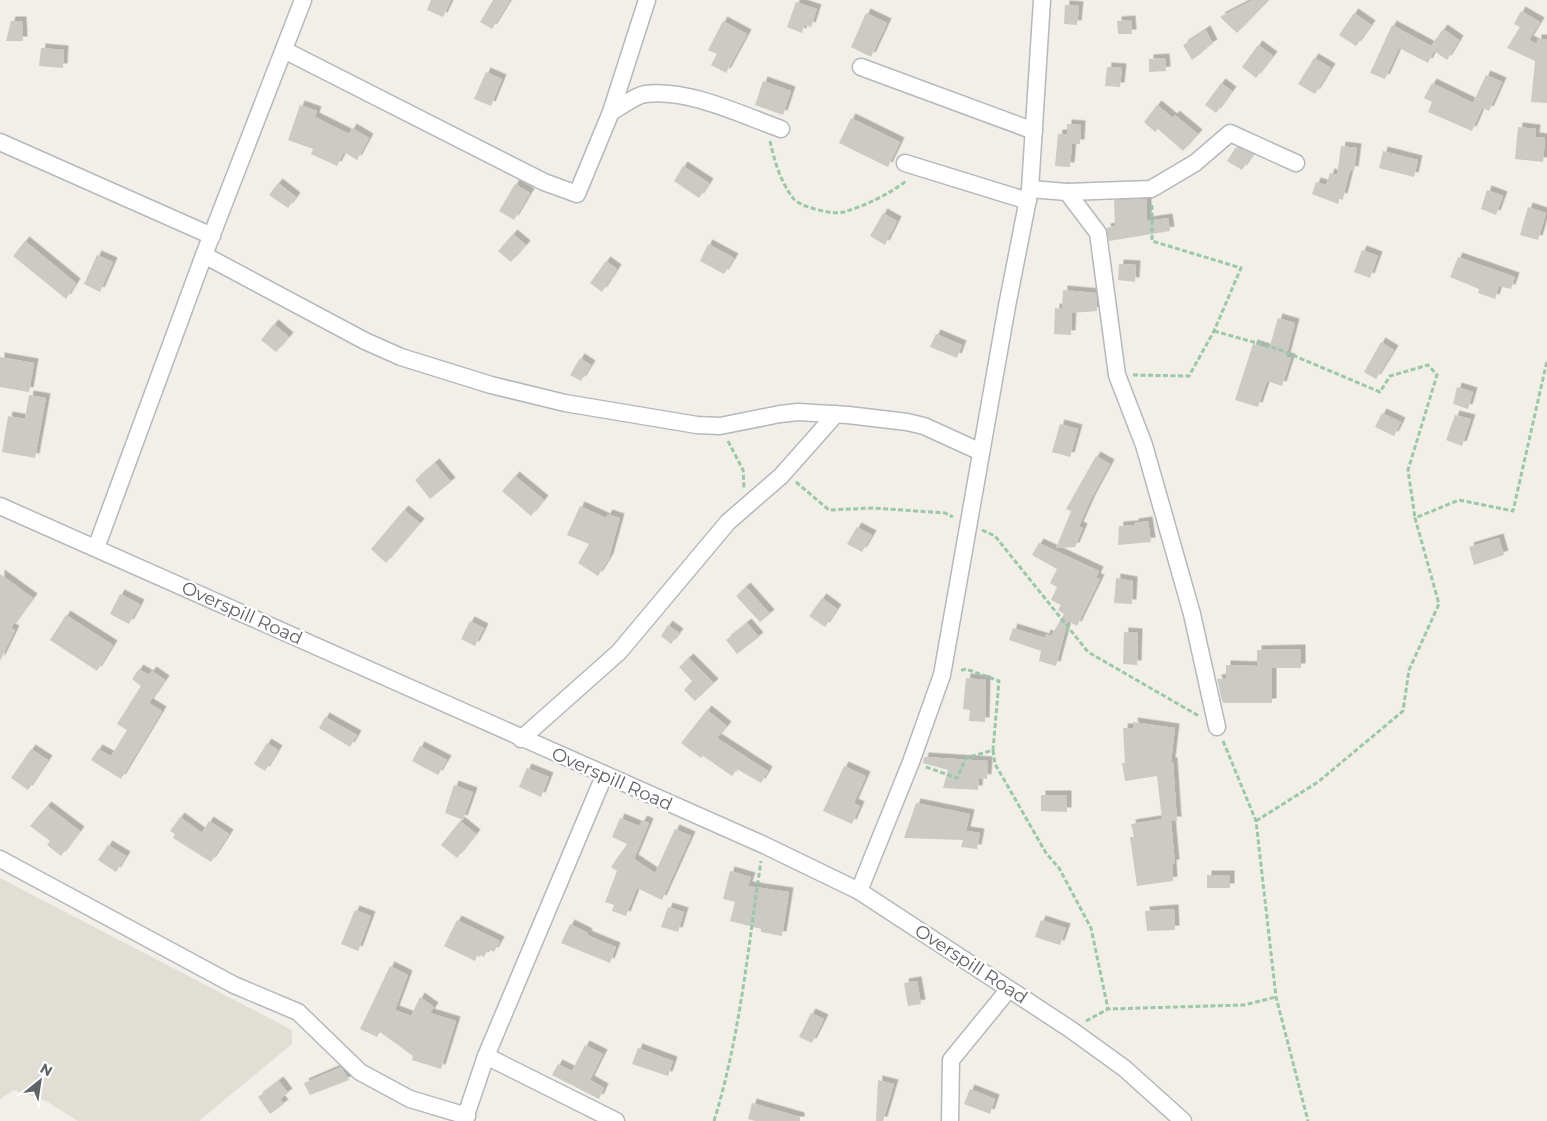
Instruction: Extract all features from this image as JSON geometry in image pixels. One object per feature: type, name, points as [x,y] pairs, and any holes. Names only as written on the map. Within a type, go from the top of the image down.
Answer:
[{"type":"street","points":[[96,548],[204,255],[303,0]]},
{"type":"street","points":[[284,50],[544,182],[577,194],[611,112],[647,0]]},
{"type":"street","points":[[859,891],[911,762],[942,675],[1029,195],[1042,0]]},
{"type":"street","points":[[861,67],[1034,130]]},
{"type":"street","points":[[611,112],[643,94],[674,94],[708,102],[781,129]]},
{"type":"street","points":[[913,166],[1029,195],[1151,189],[1195,163],[1230,133],[1296,163]]},
{"type":"street","points":[[0,142],[212,236]]},
{"type":"street","points":[[1067,192],[1098,234],[1117,375],[1144,445],[1192,614],[1217,727]]},
{"type":"street","points":[[204,255],[365,341],[401,357],[491,385],[565,403],[697,425],[720,426],[780,414],[836,414],[916,423],[981,452]]},
{"type":"street","points":[[521,739],[619,652],[742,508],[781,476],[836,414]]},
{"type":"street","name":"Overspill Road","points":[[0,506],[764,846],[859,891],[1070,1029],[1124,1068],[1183,1121]]},
{"type":"street","points":[[0,858],[234,985],[298,1012],[360,1072],[410,1099],[465,1119],[486,1056],[604,776]]},
{"type":"street","points":[[950,1121],[951,1060],[1009,989]]},
{"type":"street","points":[[486,1056],[616,1121]]},
{"type":"path","points":[[766,123],[774,161],[793,200],[810,208],[842,212],[897,188],[913,166]]},
{"type":"path","points":[[1117,375],[1189,376],[1214,331],[1241,268],[1152,241],[1151,189]]},
{"type":"path","points":[[1214,331],[1278,349],[1380,392],[1390,376],[1428,365],[1437,375],[1408,470],[1415,518],[1439,604],[1409,670],[1403,712],[1318,782],[1256,821]]},
{"type":"path","points":[[1415,518],[1459,500],[1513,511],[1547,361]]},
{"type":"path","points":[[720,426],[743,470],[742,508]]},
{"type":"path","points":[[781,476],[801,484],[829,510],[873,508],[945,513],[995,536],[1088,652],[1217,727],[1256,821],[1276,997],[1308,1121]]},
{"type":"path","points":[[942,675],[966,669],[998,681],[993,750],[995,764],[1046,853],[1058,868],[1091,928],[1108,1009]]},
{"type":"path","points":[[911,762],[957,778],[966,758],[993,750]]},
{"type":"path","points":[[714,1121],[727,1076],[737,1023],[764,846]]},
{"type":"path","points":[[1070,1029],[1108,1009],[1244,1005],[1276,997]]},
{"type":"shaded area","points":[[0,878],[292,1030],[292,1044],[199,1121],[78,1121],[46,1101],[14,1090],[0,1099]]},
{"type":"building","points":[[431,0],[451,0],[443,17],[427,10]]},
{"type":"building","points":[[493,0],[510,0],[492,29],[480,22]]},
{"type":"building","points":[[1253,0],[1269,0],[1237,33],[1220,17]]},
{"type":"building","points":[[796,2],[817,9],[811,27],[804,25],[802,33],[787,27]]},
{"type":"building","points":[[1065,5],[1079,6],[1077,25],[1064,24]]},
{"type":"building","points":[[1521,11],[1540,22],[1529,40],[1537,44],[1537,39],[1547,39],[1547,103],[1531,102],[1535,61],[1507,48],[1520,27],[1514,24]]},
{"type":"building","points":[[866,13],[887,23],[871,57],[851,47]]},
{"type":"building","points":[[1354,13],[1371,25],[1356,46],[1339,35]]},
{"type":"building","points":[[1131,20],[1132,34],[1118,34],[1117,21]]},
{"type":"building","points":[[11,21],[22,21],[23,41],[6,41]]},
{"type":"building","points":[[723,21],[747,34],[726,73],[711,65],[717,54],[708,50]]},
{"type":"building","points":[[1392,25],[1431,46],[1443,29],[1459,40],[1447,60],[1434,51],[1428,63],[1399,48],[1385,79],[1370,73]]},
{"type":"building","points":[[1206,30],[1213,44],[1202,50],[1203,52],[1192,60],[1183,45]]},
{"type":"building","points":[[1258,45],[1273,56],[1256,78],[1242,67]]},
{"type":"building","points":[[41,48],[64,50],[63,68],[39,66]]},
{"type":"building","points":[[1165,58],[1166,71],[1149,72],[1149,59]]},
{"type":"building","points":[[1314,58],[1331,68],[1315,94],[1298,84]]},
{"type":"building","points":[[1107,67],[1122,68],[1120,87],[1105,86]]},
{"type":"building","points":[[486,72],[502,79],[491,106],[474,99]]},
{"type":"building","points":[[1486,75],[1502,82],[1489,111],[1474,104],[1482,108],[1472,131],[1428,112],[1432,102],[1424,98],[1432,83],[1473,103]]},
{"type":"building","points":[[763,81],[791,91],[783,115],[755,105]]},
{"type":"building","points":[[1221,83],[1232,91],[1216,113],[1205,105]]},
{"type":"building","points":[[300,105],[317,111],[315,117],[349,134],[352,128],[369,138],[357,160],[344,152],[337,166],[311,154],[313,149],[288,140]]},
{"type":"building","points":[[1157,105],[1173,118],[1175,115],[1198,134],[1183,151],[1158,129],[1155,132],[1144,122]]},
{"type":"building","points":[[851,118],[900,142],[888,167],[839,143]]},
{"type":"building","points":[[1067,124],[1081,125],[1080,144],[1072,144],[1070,167],[1055,166],[1058,134],[1067,134]]},
{"type":"building","points":[[1518,127],[1536,129],[1535,137],[1545,138],[1543,162],[1515,159]]},
{"type":"building","points":[[1341,146],[1357,148],[1354,171],[1350,170],[1343,198],[1340,197],[1338,204],[1312,194],[1316,182],[1326,185],[1330,173],[1337,175]]},
{"type":"building","points":[[1236,147],[1253,154],[1242,170],[1227,161]]},
{"type":"building","points":[[1383,151],[1418,160],[1414,177],[1379,168]]},
{"type":"building","points":[[683,166],[709,183],[699,198],[674,181]]},
{"type":"building","points":[[278,183],[296,197],[288,208],[269,195]]},
{"type":"building","points":[[515,184],[530,193],[514,220],[499,211]]},
{"type":"building","points":[[1487,190],[1503,196],[1496,215],[1481,209]]},
{"type":"building","points":[[1147,199],[1147,221],[1168,218],[1170,231],[1109,241],[1106,228],[1115,226],[1114,200]]},
{"type":"building","points":[[1528,207],[1546,213],[1538,240],[1520,235]]},
{"type":"building","points":[[883,213],[897,221],[885,245],[870,236]]},
{"type":"building","points":[[513,234],[526,245],[511,262],[498,251]]},
{"type":"building","points":[[25,241],[76,283],[66,299],[13,256]]},
{"type":"building","points":[[708,244],[734,258],[724,274],[700,261]]},
{"type":"building","points":[[1362,250],[1378,256],[1370,278],[1354,272]]},
{"type":"building","points":[[97,255],[113,262],[100,292],[84,284]]},
{"type":"building","points":[[1458,257],[1515,277],[1511,289],[1499,286],[1495,299],[1478,293],[1479,289],[1450,277]]},
{"type":"building","points":[[606,261],[617,269],[602,292],[590,283]]},
{"type":"building","points":[[1119,264],[1136,265],[1135,282],[1118,280]]},
{"type":"building","points":[[1063,290],[1096,293],[1097,311],[1072,313],[1071,335],[1054,334],[1055,308],[1062,309]]},
{"type":"building","points":[[1278,318],[1295,323],[1286,357],[1291,358],[1282,386],[1267,381],[1258,407],[1235,400],[1253,344],[1269,349]]},
{"type":"building","points":[[274,324],[289,337],[276,352],[261,340]]},
{"type":"building","points":[[936,334],[962,345],[957,358],[930,347]]},
{"type":"building","points":[[1381,342],[1394,350],[1376,379],[1364,372]]},
{"type":"building","points":[[0,357],[34,363],[29,392],[0,387]]},
{"type":"building","points":[[580,358],[591,365],[581,381],[570,375]]},
{"type":"building","points":[[1457,387],[1473,392],[1468,409],[1453,404]]},
{"type":"building","points":[[29,395],[46,398],[35,458],[2,452],[8,416],[25,419]]},
{"type":"building","points":[[1382,413],[1401,422],[1394,436],[1375,427]]},
{"type":"building","points":[[1455,415],[1471,419],[1462,446],[1446,440]]},
{"type":"building","points":[[1060,424],[1078,429],[1070,457],[1052,452]]},
{"type":"building","points":[[1096,456],[1110,464],[1079,526],[1083,528],[1075,547],[1056,548],[1071,511],[1066,509]]},
{"type":"building","points":[[435,463],[451,482],[430,499],[415,480]]},
{"type":"building","points":[[515,476],[544,500],[531,516],[502,491]]},
{"type":"building","points":[[580,506],[606,518],[608,514],[620,518],[609,558],[598,576],[578,563],[589,544],[567,535]]},
{"type":"building","points":[[404,510],[420,523],[386,563],[371,549]]},
{"type":"building","points":[[1148,521],[1151,542],[1118,545],[1119,526],[1134,525],[1134,523]]},
{"type":"building","points":[[857,527],[872,535],[862,552],[847,544]]},
{"type":"building","points":[[1499,538],[1504,555],[1474,565],[1469,547]]},
{"type":"building","points":[[1039,543],[1099,571],[1096,578],[1100,579],[1077,626],[1068,621],[1056,666],[1039,661],[1041,651],[1009,640],[1013,628],[1045,638],[1046,634],[1051,636],[1064,614],[1058,610],[1061,605],[1051,600],[1057,587],[1050,583],[1057,569],[1032,555]]},
{"type":"building","points":[[0,574],[33,598],[11,628],[15,630],[0,661]]},
{"type":"building","points":[[1116,578],[1133,581],[1132,604],[1114,603]]},
{"type":"building","points":[[746,587],[770,614],[760,622],[736,596]]},
{"type":"building","points":[[120,594],[140,604],[129,624],[110,614]]},
{"type":"building","points":[[822,598],[837,609],[825,627],[809,616]]},
{"type":"building","points":[[66,615],[113,645],[97,671],[50,640]]},
{"type":"building","points":[[470,621],[484,628],[475,646],[461,639]]},
{"type":"building","points":[[747,623],[759,637],[737,654],[726,640]]},
{"type":"building","points":[[668,625],[679,633],[671,644],[661,636]]},
{"type":"building","points":[[1124,632],[1138,633],[1137,665],[1123,664]]},
{"type":"building","points":[[1301,649],[1301,668],[1272,668],[1272,703],[1224,703],[1222,701],[1217,679],[1226,678],[1226,665],[1257,666],[1257,650]]},
{"type":"building","points":[[689,658],[714,683],[695,701],[684,690],[692,681],[679,667]]},
{"type":"building","points":[[139,669],[149,675],[152,671],[165,680],[149,703],[162,711],[121,779],[91,760],[98,749],[111,756],[127,730],[117,724],[141,686],[132,679]]},
{"type":"building","points":[[966,678],[986,680],[985,722],[969,721],[970,710],[963,709]]},
{"type":"building","points":[[707,710],[727,726],[717,738],[768,771],[761,783],[737,769],[732,776],[703,756],[701,758],[681,743]]},
{"type":"building","points":[[325,717],[357,735],[350,747],[319,728]]},
{"type":"building","points":[[1133,722],[1175,728],[1171,762],[1173,762],[1177,821],[1171,821],[1175,864],[1172,864],[1173,881],[1137,886],[1130,837],[1134,837],[1131,824],[1162,819],[1157,776],[1125,781],[1122,763],[1125,763],[1123,728],[1134,728]]},
{"type":"building","points":[[267,743],[278,750],[265,771],[254,764]]},
{"type":"building","points":[[420,746],[447,760],[438,775],[412,761]]},
{"type":"building","points":[[31,749],[48,760],[28,790],[11,778]]},
{"type":"building","points":[[924,757],[988,761],[987,779],[979,778],[978,790],[943,788],[948,770],[923,763]]},
{"type":"building","points":[[844,766],[866,776],[854,803],[860,806],[852,824],[823,811]]},
{"type":"building","points":[[527,768],[549,777],[541,797],[519,787]]},
{"type":"building","points":[[454,785],[473,792],[463,820],[445,813]]},
{"type":"building","points":[[1041,795],[1067,795],[1067,812],[1041,811]]},
{"type":"building","points":[[916,803],[970,814],[966,831],[980,833],[977,849],[961,847],[963,840],[904,838]]},
{"type":"building","points":[[47,806],[80,831],[61,856],[47,845],[50,841],[30,826]]},
{"type":"building","points":[[180,817],[202,833],[209,821],[229,834],[211,862],[173,838],[175,834],[170,831]]},
{"type":"building","points":[[620,818],[639,826],[643,820],[649,823],[634,859],[655,873],[675,829],[691,836],[662,900],[637,888],[626,916],[612,911],[614,905],[605,902],[617,871],[611,867],[627,844],[612,837]]},
{"type":"building","points":[[460,821],[476,834],[457,858],[441,845]]},
{"type":"building","points":[[108,845],[126,856],[116,872],[98,860]]},
{"type":"building","points":[[730,871],[751,877],[748,886],[789,892],[782,936],[761,932],[761,929],[730,921],[735,902],[723,899]]},
{"type":"building","points":[[1207,875],[1230,875],[1230,888],[1207,888]]},
{"type":"building","points":[[668,907],[684,912],[678,932],[661,927]]},
{"type":"building","points":[[1174,909],[1175,930],[1147,931],[1145,911]]},
{"type":"building","points":[[355,910],[371,916],[358,951],[341,944]]},
{"type":"building","points":[[457,920],[500,941],[494,952],[488,949],[484,957],[478,954],[475,961],[444,946]]},
{"type":"building","points":[[1041,920],[1066,928],[1060,945],[1035,937]]},
{"type":"building","points":[[570,924],[588,933],[587,935],[616,947],[610,963],[561,943]]},
{"type":"building","points":[[390,966],[408,975],[395,1010],[411,1016],[420,997],[434,1007],[430,1013],[456,1021],[441,1069],[412,1060],[413,1056],[380,1032],[377,1037],[360,1029]]},
{"type":"building","points":[[917,981],[921,1004],[908,1006],[904,983]]},
{"type":"building","points":[[811,1013],[824,1019],[812,1043],[799,1037]]},
{"type":"building","points":[[585,1045],[603,1054],[590,1080],[604,1088],[599,1099],[552,1075],[558,1064],[572,1071]]},
{"type":"building","points":[[638,1048],[673,1061],[668,1076],[632,1064]]},
{"type":"building","points":[[341,1067],[349,1080],[310,1095],[304,1083]]},
{"type":"building","points":[[878,1080],[894,1084],[883,1121],[876,1121]]},
{"type":"building","points":[[279,1081],[288,1093],[280,1099],[284,1104],[270,1114],[258,1097]]},
{"type":"building","points":[[970,1089],[995,1099],[990,1114],[964,1104]]},
{"type":"building","points":[[752,1103],[800,1117],[800,1121],[755,1121],[748,1119]]}]
